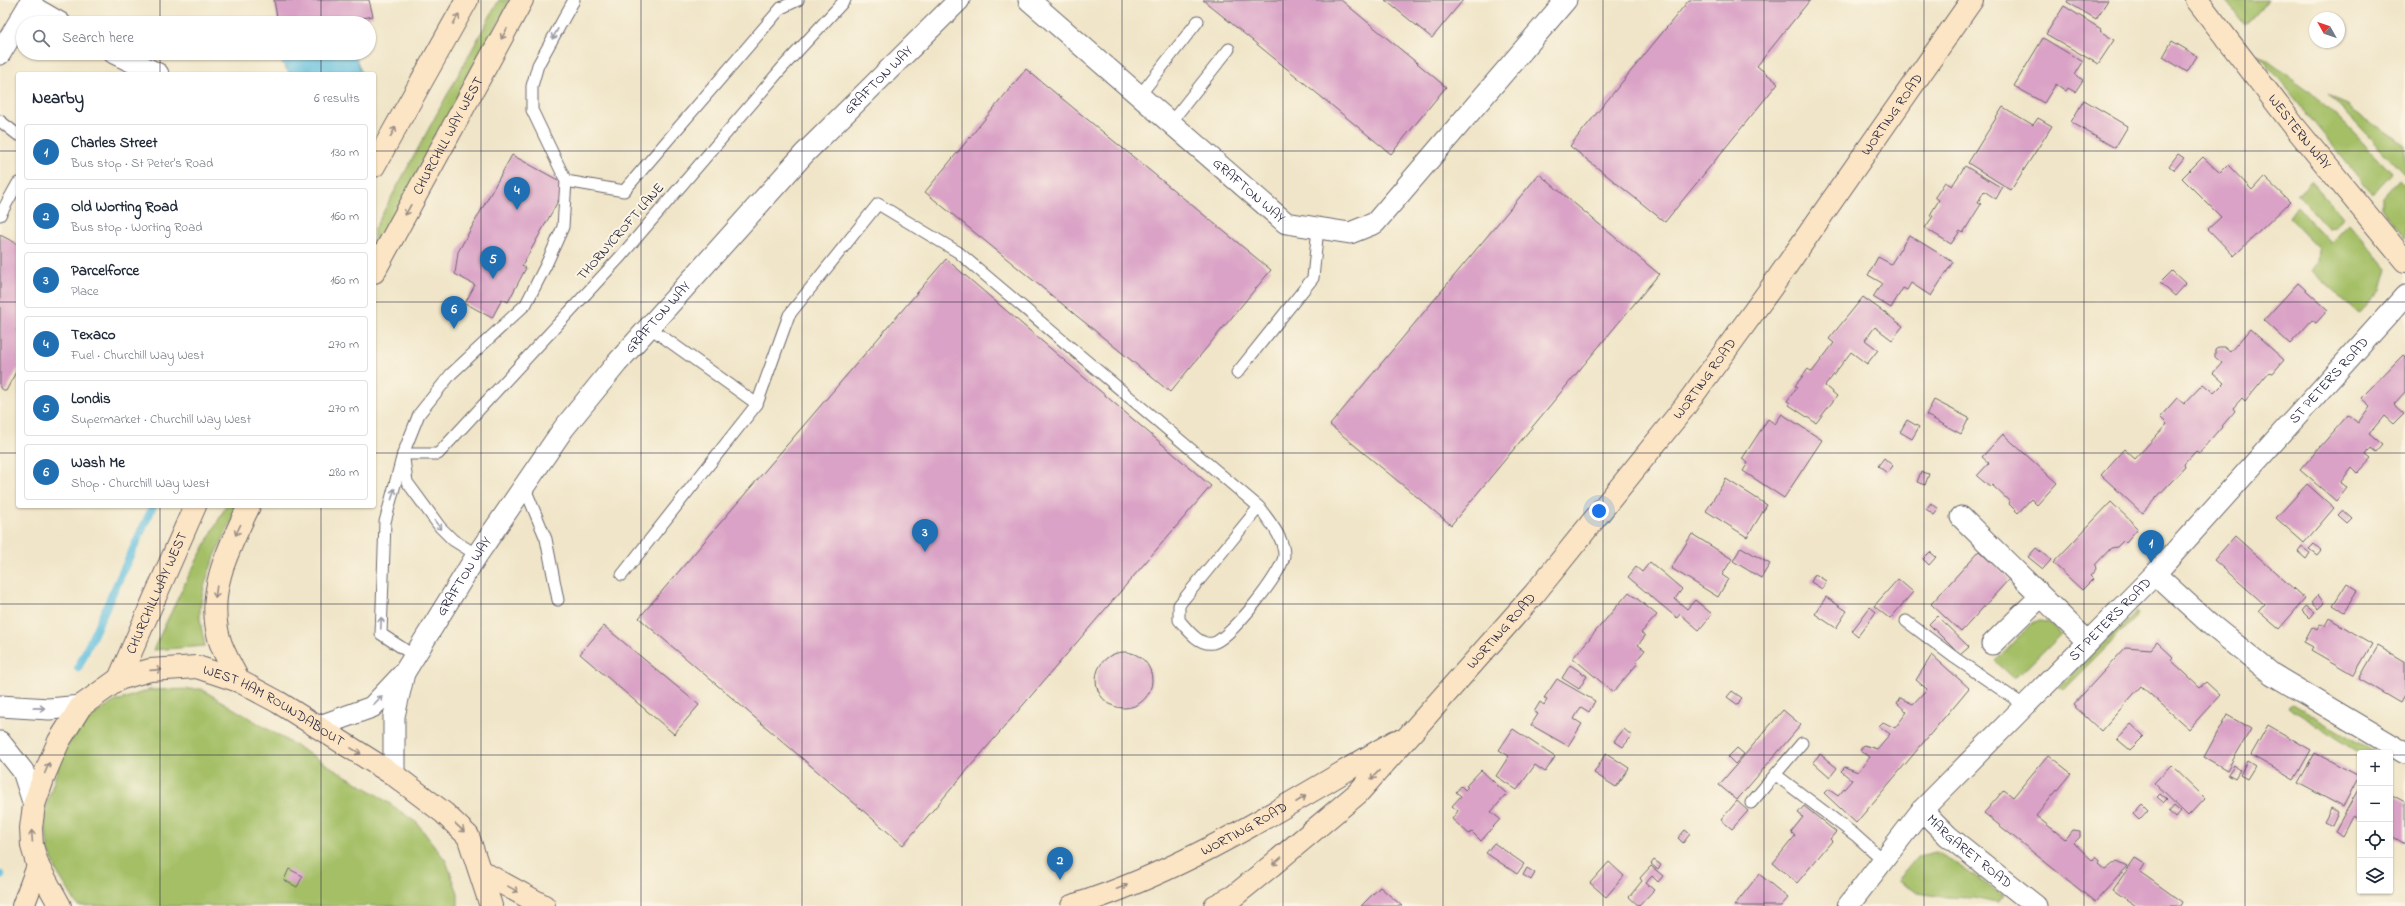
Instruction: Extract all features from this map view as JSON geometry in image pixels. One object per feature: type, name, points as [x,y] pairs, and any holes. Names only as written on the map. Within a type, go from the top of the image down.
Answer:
[{"type":"street","points":[[376,162],[467,0]]},
{"type":"street","name":"CHURCHILL WAY WEST","points":[[376,268],[522,0]]},
{"type":"street","name":"GRAFTON WAY","points":[[317,727],[372,707],[410,665],[477,555],[564,428],[649,327],[804,154],[959,0]]},
{"type":"street","name":"GRAFTON WAY","points":[[1029,0],[1286,223],[1350,233],[1376,223],[1566,0]]},
{"type":"street","name":"WORTING ROAD","points":[[1214,906],[1234,896],[1358,794],[1408,734],[1535,593],[1683,409],[1772,288],[1972,0]]},
{"type":"street","name":"WESTERN WAY","points":[[2197,0],[2294,126],[2405,261]]},
{"type":"street","points":[[22,16],[30,2],[50,16]]},
{"type":"street","points":[[0,54],[16,26]]},
{"type":"street","points":[[129,60],[154,72]]},
{"type":"street","name":"ST PETER'S ROAD","points":[[1848,906],[1922,810],[2155,574],[2405,296]]},
{"type":"street","name":"CHURCHILL WAY WEST","points":[[119,679],[194,508]]},
{"type":"street","points":[[239,681],[219,639],[215,600],[218,580],[226,554],[248,508]]},
{"type":"street","points":[[1962,517],[2040,597],[2088,642]]},
{"type":"street","points":[[2155,574],[2210,624],[2272,674],[2405,753]]},
{"type":"street","points":[[1992,644],[2040,597]]},
{"type":"street","name":"GRAFTON WAY","points":[[394,775],[394,716],[410,665]]},
{"type":"street","name":"WEST HAM ROUNDABOUT","points":[[60,906],[38,866],[32,846],[31,828],[34,805],[45,773],[59,741],[81,706],[119,679],[150,670],[197,667],[239,681],[317,727],[394,775],[444,813],[468,836],[482,872],[491,906]]},
{"type":"street","points":[[0,706],[50,709],[81,706]]},
{"type":"street","name":"WORTING ROAD","points":[[1072,906],[1182,863],[1211,849],[1285,809],[1408,734]]},
{"type":"street","points":[[0,742],[22,772],[34,805]]},
{"type":"street","name":"MARGARET ROAD","points":[[1922,810],[1948,836],[2036,906]]},
{"type":"street","points":[[23,906],[38,866]]},
{"type":"street","points":[[482,872],[544,906]]},
{"type":"lane","points":[[410,665],[381,634],[385,522],[403,454],[419,414],[451,374],[526,304],[563,227],[566,181],[532,110],[532,86],[538,65],[574,0]]},
{"type":"lane","points":[[566,181],[624,191],[781,8],[798,0]]},
{"type":"lane","name":"THORNYCROFT LANE","points":[[403,454],[438,454],[621,256],[782,68],[845,0]]},
{"type":"lane","points":[[1140,95],[1198,21]]},
{"type":"lane","points":[[1171,122],[1229,49]]},
{"type":"lane","points":[[0,121],[16,133]]},
{"type":"lane","points":[[0,215],[16,187]]},
{"type":"lane","points":[[622,575],[757,404],[788,315],[878,204],[958,252],[1258,506],[1280,540],[1284,555],[1278,572],[1226,636],[1213,643],[1203,642],[1179,620],[1179,605],[1258,506]]},
{"type":"lane","points":[[1237,373],[1313,278],[1318,228]]},
{"type":"lane","points":[[649,327],[757,404]]},
{"type":"lane","points":[[403,454],[407,482],[440,527],[453,540],[477,555]]},
{"type":"lane","points":[[524,486],[546,539],[558,600]]},
{"type":"lane","points":[[1906,621],[1955,658],[2025,706]]},
{"type":"lane","points":[[1751,803],[1802,743]]},
{"type":"lane","points":[[1776,775],[1861,840],[1883,860]]},
{"type":"green space","points":[[499,0],[510,0],[376,249],[376,225]]},
{"type":"green space","points":[[2225,0],[2268,0],[2245,25]]},
{"type":"green space","points":[[2258,54],[2307,89],[2341,120],[2392,173],[2372,194]]},
{"type":"green space","points":[[2328,94],[2405,145],[2405,175]]},
{"type":"green space","points":[[2399,179],[2405,185],[2405,239],[2381,207],[2381,199]]},
{"type":"green space","points":[[2311,181],[2343,217],[2335,227],[2328,228],[2297,194]]},
{"type":"green space","points":[[2297,207],[2331,243],[2349,224],[2387,269],[2381,290],[2359,314],[2312,271],[2318,262],[2319,249],[2289,218]]},
{"type":"green space","points":[[225,508],[239,508],[215,556],[202,596],[200,618],[205,646],[153,650],[188,577]]},
{"type":"green space","points":[[2137,611],[2139,614],[2063,690],[2059,687]]},
{"type":"green space","points":[[2039,621],[2048,622],[2061,634],[2015,679],[1995,661],[2029,626]]},
{"type":"green space","points":[[201,689],[376,794],[417,823],[446,861],[458,893],[458,906],[78,906],[57,872],[48,848],[44,813],[63,752],[85,721],[114,702],[149,690]]},
{"type":"green space","points":[[2292,704],[2371,750],[2357,751],[2288,707]]},
{"type":"green space","points":[[1936,852],[1958,864],[2003,895],[1997,903],[1973,898],[1943,897],[1918,893],[1897,881],[1918,856]]},
{"type":"water","points":[[280,60],[357,60],[361,72],[289,72]]},
{"type":"building","points":[[274,0],[369,0],[373,16],[277,16]]},
{"type":"building","points":[[1203,0],[1341,0],[1446,87],[1391,154]]},
{"type":"building","points":[[1385,0],[1463,0],[1432,38]]},
{"type":"building","points":[[1689,0],[1810,0],[1757,66],[1778,83],[1665,222],[1570,146]]},
{"type":"building","points":[[2068,0],[2108,0],[2096,19],[2067,2]]},
{"type":"building","points":[[2064,6],[2101,29],[2100,31],[2114,40],[2098,64],[2046,34]]},
{"type":"building","points":[[2043,38],[2083,62],[2075,75],[2083,80],[2075,92],[2068,88],[2066,91],[2056,84],[2044,103],[2014,86]]},
{"type":"building","points":[[2172,41],[2197,56],[2187,72],[2163,57]]},
{"type":"building","points":[[1026,69],[1271,270],[1170,392],[925,192]]},
{"type":"building","points":[[2084,100],[2128,126],[2115,148],[2071,122]]},
{"type":"building","points":[[2003,107],[2033,125],[2038,118],[2052,126],[2011,190],[1968,163]]},
{"type":"building","points":[[2178,154],[2184,158],[2174,170],[2169,166]]},
{"type":"building","points":[[512,155],[567,185],[522,266],[526,268],[508,302],[502,299],[492,318],[465,303],[475,285],[455,274],[458,252]]},
{"type":"building","points":[[2203,157],[2220,173],[2228,165],[2252,190],[2264,177],[2290,202],[2234,256],[2208,229],[2221,217],[2182,178]]},
{"type":"building","points":[[1965,166],[2002,188],[1996,199],[1984,191],[1978,202],[1981,204],[1963,233],[1960,231],[1951,244],[1925,228],[1933,216],[1930,215],[1939,200],[1935,197],[1945,182],[1952,186]]},
{"type":"building","points":[[1539,174],[1659,274],[1451,525],[1330,425]]},
{"type":"building","points":[[0,235],[16,243],[16,372],[6,391],[0,388]]},
{"type":"building","points":[[1909,235],[1953,262],[1931,296],[1911,283],[1907,290],[1903,288],[1891,308],[1873,297],[1882,283],[1868,275],[1878,257],[1891,264]]},
{"type":"building","points":[[946,259],[1211,486],[903,845],[639,618]]},
{"type":"building","points":[[2172,271],[2186,284],[2175,296],[2160,283]]},
{"type":"building","points":[[2298,283],[2328,310],[2316,323],[2312,320],[2290,344],[2264,320]]},
{"type":"building","points":[[1863,297],[1903,326],[1892,340],[1875,327],[1865,340],[1878,350],[1867,364],[1851,352],[1825,386],[1837,396],[1816,423],[1789,405],[1790,403],[1787,401],[1797,387],[1795,386],[1808,369],[1812,372],[1834,343],[1829,339]]},
{"type":"building","points":[[2250,329],[2284,360],[2273,373],[2269,372],[2245,401],[2242,398],[2233,408],[2235,411],[2199,453],[2196,451],[2184,464],[2185,467],[2142,513],[2101,475],[2124,449],[2135,459],[2167,424],[2160,417],[2177,398],[2184,404],[2203,384],[2214,393],[2224,383],[2213,373],[2222,363],[2215,357],[2215,350],[2219,347],[2224,347],[2230,352]]},
{"type":"building","points":[[2403,355],[2405,357],[2405,392],[2394,404],[2404,413],[2393,424],[2384,416],[2369,434],[2382,445],[2376,452],[2371,448],[2366,455],[2371,459],[2358,473],[2352,467],[2340,483],[2347,487],[2336,501],[2300,470],[2348,415],[2358,423],[2370,406],[2361,398]]},
{"type":"building","points":[[1934,400],[1969,418],[1961,434],[1926,415]]},
{"type":"building","points":[[1782,414],[1822,440],[1784,498],[1743,471],[1748,463],[1742,459],[1768,419],[1775,424]]},
{"type":"building","points":[[1907,420],[1919,427],[1912,439],[1900,432]]},
{"type":"building","points":[[2003,434],[2057,483],[2037,505],[2031,499],[2018,513],[2009,504],[2010,502],[1992,485],[1990,487],[1977,476],[1989,463],[1982,457]]},
{"type":"building","points":[[1884,458],[1893,466],[1887,473],[1878,466]]},
{"type":"building","points":[[1921,472],[1929,474],[1925,485],[1917,482]]},
{"type":"building","points":[[1726,479],[1767,505],[1747,537],[1706,511]]},
{"type":"building","points":[[2307,484],[2334,508],[2304,543],[2276,518]]},
{"type":"building","points":[[2111,502],[2138,528],[2126,542],[2124,540],[2117,547],[2111,548],[2095,565],[2096,569],[2090,576],[2093,579],[2082,590],[2053,563]]},
{"type":"building","points":[[1931,503],[1939,509],[1934,515],[1926,509]]},
{"type":"building","points":[[2343,510],[2352,518],[2347,523],[2338,515]]},
{"type":"building","points":[[1692,534],[1732,559],[1722,575],[1728,579],[1718,597],[1671,568]]},
{"type":"building","points":[[2235,536],[2305,599],[2279,629],[2258,611],[2264,604],[2214,560]]},
{"type":"building","points":[[2314,544],[2321,550],[2317,555],[2309,549]]},
{"type":"building","points":[[1741,547],[1770,564],[1761,578],[1733,561]]},
{"type":"building","points":[[2302,547],[2310,553],[2306,559],[2298,552]]},
{"type":"building","points":[[2036,548],[2051,560],[2043,569],[2028,557]]},
{"type":"building","points":[[1979,551],[2009,579],[1961,632],[1931,604]]},
{"type":"building","points":[[1930,552],[1936,557],[1929,565],[1923,559]]},
{"type":"building","points":[[1650,562],[1682,589],[1675,599],[1687,609],[1695,600],[1712,614],[1699,630],[1680,614],[1677,618],[1628,577],[1636,567],[1642,572]]},
{"type":"building","points":[[1815,574],[1826,581],[1822,589],[1811,582]]},
{"type":"building","points":[[1898,579],[1913,592],[1890,619],[1874,606]]},
{"type":"building","points":[[2347,583],[2358,590],[2344,612],[2333,605]]},
{"type":"building","points":[[1629,592],[1657,615],[1641,633],[1645,636],[1638,645],[1645,650],[1636,661],[1638,663],[1613,692],[1573,658]]},
{"type":"building","points":[[2318,595],[2324,603],[2318,609],[2311,603]]},
{"type":"building","points":[[1826,597],[1847,611],[1836,628],[1815,614]]},
{"type":"building","points":[[2306,606],[2314,612],[2309,618],[2302,611]]},
{"type":"building","points":[[1870,607],[1876,612],[1858,636],[1852,631]]},
{"type":"building","points":[[1937,616],[1969,647],[1960,655],[1929,624]]},
{"type":"building","points":[[2329,618],[2372,644],[2354,675],[2311,650],[2313,647],[2304,642],[2312,627],[2317,630],[2320,624],[2325,626]]},
{"type":"building","points":[[604,626],[699,705],[674,734],[580,654]]},
{"type":"building","points":[[2157,642],[2173,657],[2171,660],[2200,687],[2206,682],[2220,695],[2189,729],[2141,686],[2101,731],[2073,705],[2126,647],[2151,649]]},
{"type":"building","points":[[2378,646],[2405,662],[2405,694],[2400,703],[2359,679]]},
{"type":"building","points":[[1119,652],[1129,652],[1144,660],[1150,669],[1152,680],[1150,691],[1144,700],[1129,708],[1119,708],[1108,703],[1101,696],[1096,685],[1096,675],[1101,664],[1108,657]]},
{"type":"building","points":[[1932,655],[1969,688],[1856,823],[1824,793],[1828,789],[1838,796],[1852,780],[1841,771],[1845,767],[1858,772],[1870,757],[1860,750],[1864,745],[1877,749],[1890,734],[1879,726],[1883,722],[1895,728],[1907,712],[1897,703],[1900,698],[1913,704],[1927,689],[1916,680]]},
{"type":"building","points":[[1570,665],[1587,676],[1579,689],[1562,678]]},
{"type":"building","points":[[1557,679],[1595,701],[1589,712],[1581,707],[1574,719],[1582,724],[1568,746],[1531,725],[1538,714],[1534,712],[1540,702],[1544,705],[1547,700],[1544,698]]},
{"type":"building","points":[[1732,691],[1742,698],[1738,705],[1727,697]]},
{"type":"building","points":[[1783,710],[1801,725],[1737,800],[1719,785]]},
{"type":"building","points":[[2227,715],[2251,729],[2227,770],[2204,757]]},
{"type":"building","points":[[2131,724],[2144,736],[2130,750],[2117,739]]},
{"type":"building","points":[[2268,725],[2311,750],[2294,780],[2251,755]]},
{"type":"building","points":[[1513,729],[1555,757],[1545,772],[1535,765],[1517,790],[1496,776],[1509,756],[1499,750]]},
{"type":"building","points":[[1624,729],[1632,736],[1623,747],[1614,741]]},
{"type":"building","points":[[1737,748],[1744,754],[1735,764],[1728,757]]},
{"type":"building","points":[[1606,753],[1629,768],[1616,787],[1594,773]]},
{"type":"building","points":[[2315,753],[2357,775],[2357,780],[2343,807],[2298,783]]},
{"type":"building","points":[[1820,754],[1837,768],[1830,777],[1813,762]]},
{"type":"building","points":[[2048,755],[2071,773],[2036,816],[2065,839],[2072,830],[2080,831],[2080,837],[2074,843],[2093,861],[2096,857],[2100,861],[2098,864],[2105,870],[2117,861],[2128,866],[2095,902],[1984,813],[2004,790],[2013,797]]},
{"type":"building","points":[[2247,761],[2255,766],[2247,779],[2240,775]]},
{"type":"building","points":[[2171,765],[2205,798],[2188,816],[2154,783]]},
{"type":"building","points":[[2234,765],[2240,770],[2235,778],[2228,774]]},
{"type":"building","points":[[1481,770],[1507,794],[1491,812],[1500,819],[1481,841],[1472,832],[1469,834],[1452,819],[1458,811],[1452,806],[1461,796],[1456,792],[1461,786],[1465,790],[1468,787],[1466,786]]},
{"type":"building","points":[[2357,791],[2357,817],[2354,815],[2343,836],[2335,831]]},
{"type":"building","points":[[2160,794],[2167,800],[2164,803],[2157,797]]},
{"type":"building","points":[[2393,796],[2405,802],[2405,844],[2393,837]]},
{"type":"building","points":[[1737,801],[1748,811],[1732,829],[1721,820]]},
{"type":"building","points":[[2142,804],[2148,810],[2139,820],[2133,814]]},
{"type":"building","points":[[1804,806],[1836,832],[1830,839],[1832,841],[1797,883],[1773,863],[1795,836],[1791,832],[1803,817],[1798,813]]},
{"type":"building","points":[[2174,806],[2181,812],[2176,818],[2169,812]]},
{"type":"building","points":[[2331,808],[2338,812],[2332,825],[2324,821]]},
{"type":"building","points":[[1685,830],[1690,834],[1683,843],[1678,838]]},
{"type":"building","points":[[1494,843],[1524,864],[1517,874],[1486,853]]},
{"type":"building","points":[[2135,858],[2145,864],[2140,872],[2182,902],[2180,906],[2136,906],[2113,890]]},
{"type":"building","points":[[1654,860],[1661,865],[1658,870],[1651,864]]},
{"type":"building","points":[[1609,862],[1624,876],[1606,897],[1590,883]]},
{"type":"building","points":[[1651,866],[1663,876],[1658,882],[1652,876],[1646,883],[1654,890],[1639,906],[1629,897],[1642,881],[1640,878]]},
{"type":"building","points":[[1527,868],[1535,873],[1531,880],[1523,875]]},
{"type":"building","points":[[289,869],[303,876],[297,887],[284,880]]},
{"type":"building","points":[[1759,874],[1788,898],[1781,906],[1734,906]]},
{"type":"building","points":[[1380,887],[1402,906],[1361,906]]},
{"type":"waterway","points":[[78,668],[152,508]]},
{"type":"place","name":"Texaco","points":[[517,210]]},
{"type":"place","name":"Londis","points":[[493,279]]},
{"type":"place","name":"Wash Me","points":[[454,329]]},
{"type":"place","name":"Parcelforce","points":[[925,552]]},
{"type":"place","name":"Charles Street","points":[[2151,563]]},
{"type":"place","name":"Old Worting Road","points":[[1060,880]]}]
